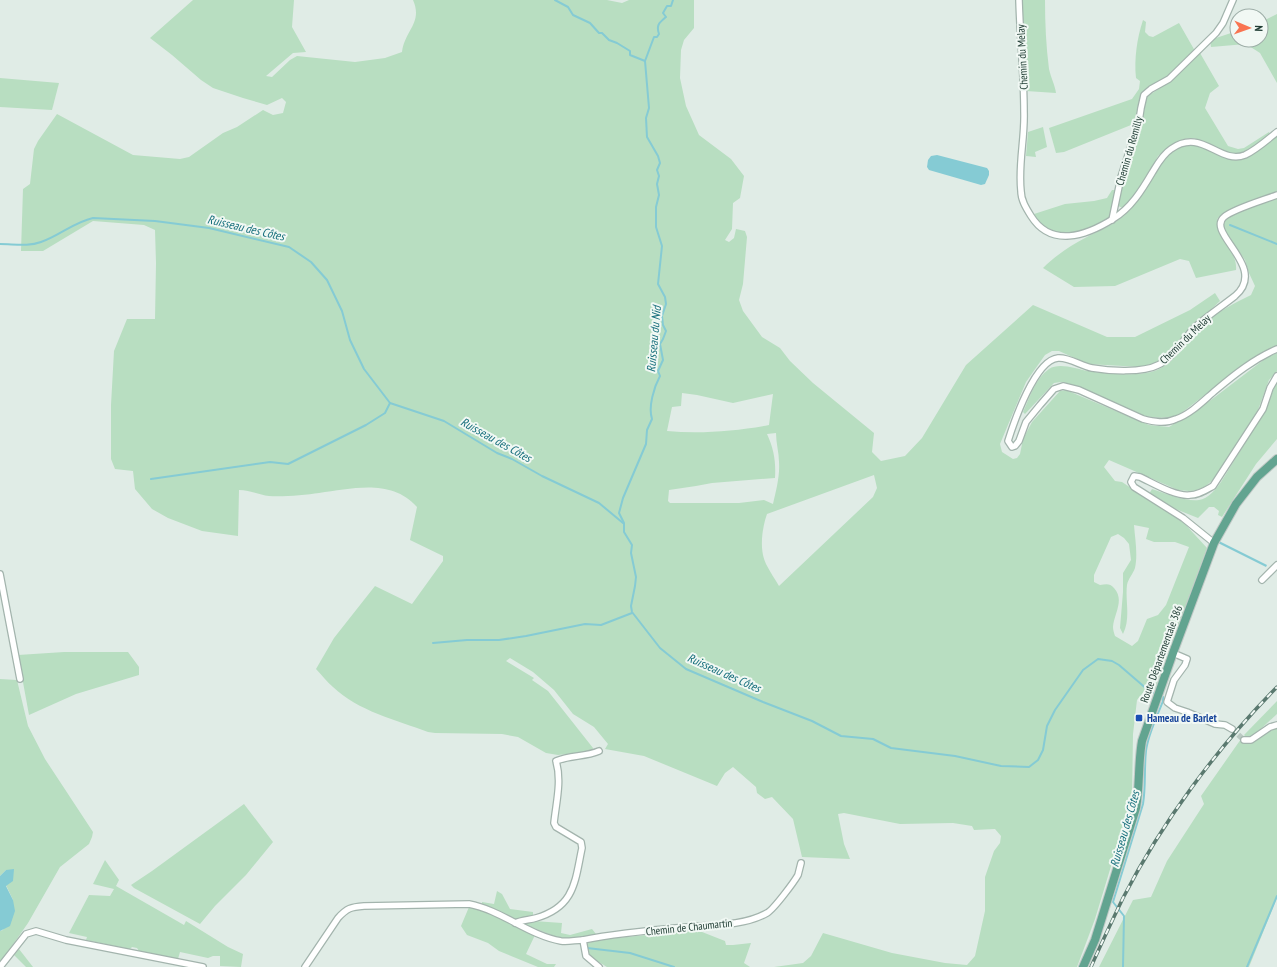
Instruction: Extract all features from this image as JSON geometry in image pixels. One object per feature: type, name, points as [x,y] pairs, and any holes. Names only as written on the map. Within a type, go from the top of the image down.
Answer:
[{"type":"main road","name":"Route Départementale 386","points":[[1083,967],[1100,922],[1136,808],[1139,793],[1140,753],[1142,741],[1214,543],[1236,504],[1257,477],[1277,459]]},
{"type":"street","name":"Chemin du Melay","points":[[1019,0],[1024,97],[1020,175],[1021,192],[1023,201],[1037,225],[1043,230],[1054,235],[1065,236],[1096,228],[1112,220],[1128,207],[1141,191],[1161,159],[1170,150],[1183,143],[1200,143],[1225,155],[1234,157],[1244,155],[1277,132]]},
{"type":"street","name":"Chemin du Remilly","points":[[1112,220],[1121,177],[1139,121],[1144,94],[1169,79],[1213,36],[1223,23],[1233,0]]},
{"type":"street","name":"Chemin du Melay","points":[[1277,195],[1231,212],[1222,218],[1220,225],[1222,232],[1241,260],[1245,281],[1241,290],[1194,329],[1168,358],[1159,365],[1135,371],[1092,368],[1067,359],[1057,358],[1048,362],[1030,385],[1013,423],[1008,441],[1012,447],[1015,446],[1019,441],[1026,422],[1054,389],[1063,386],[1079,390],[1143,419],[1166,422],[1177,419],[1190,411],[1238,372],[1262,356],[1277,349]]},
{"type":"street","points":[[1214,543],[1183,518],[1134,487],[1131,482],[1134,476],[1140,477],[1179,494],[1190,495],[1203,492],[1213,486],[1263,409],[1270,388],[1277,376]]},
{"type":"street","points":[[1262,580],[1277,565]]},
{"type":"street","points":[[0,574],[20,679]]},
{"type":"street","points":[[1173,653],[1187,659],[1185,665],[1174,680],[1167,702],[1175,708],[1215,724],[1225,725],[1232,729]]},
{"type":"street","points":[[1244,740],[1251,740],[1270,727],[1277,725]]},
{"type":"street","points":[[515,923],[522,920],[536,918],[552,911],[568,898],[574,887],[582,848],[581,842],[556,827],[554,823],[558,785],[558,769],[556,761],[566,757],[592,754],[599,751]]},
{"type":"street","name":"Chemin de Chaumartin","points":[[305,967],[338,918],[350,907],[468,904],[480,906],[550,938],[563,941],[583,940],[658,930],[724,924],[758,917],[768,912],[779,900],[798,874],[801,863]]},
{"type":"street","points":[[0,967],[26,934],[36,931],[84,944],[203,967]]},
{"type":"street","points":[[583,940],[586,956],[599,967]]},
{"type":"green space","points":[[193,0],[294,0],[292,27],[306,52],[293,53],[266,76],[272,77],[290,60],[297,56],[355,62],[385,58],[402,52],[406,38],[415,21],[416,8],[413,0],[607,0],[622,3],[629,0],[694,0],[694,28],[684,40],[681,50],[680,78],[686,106],[699,135],[731,159],[744,176],[740,198],[733,203],[732,229],[725,240],[729,242],[734,238],[736,229],[745,231],[747,237],[743,284],[739,300],[743,311],[762,337],[780,348],[790,361],[813,383],[874,433],[872,452],[881,461],[905,456],[922,438],[966,365],[1033,305],[1107,337],[1135,337],[1190,310],[1215,293],[1220,301],[1189,330],[1164,357],[1155,363],[1140,367],[1088,364],[1059,351],[1052,351],[1045,355],[1026,382],[1000,444],[1002,452],[1013,459],[1017,458],[1020,454],[1023,439],[1032,422],[1060,391],[1066,390],[1149,425],[1169,427],[1211,400],[1266,358],[1277,353],[1277,371],[1269,380],[1258,410],[1217,475],[1209,484],[1196,490],[1178,490],[1109,460],[1104,467],[1115,481],[1122,482],[1184,523],[1207,548],[1155,689],[1145,690],[1137,700],[1133,734],[1132,797],[1095,919],[1077,967],[774,967],[803,963],[811,956],[823,933],[892,953],[945,963],[967,965],[975,956],[985,911],[985,877],[994,851],[1000,843],[1001,836],[995,829],[974,830],[972,826],[953,823],[900,824],[844,813],[838,814],[844,844],[850,859],[802,857],[793,819],[772,797],[765,799],[757,793],[756,787],[733,767],[725,773],[717,786],[644,756],[605,749],[608,744],[594,727],[573,714],[554,690],[533,672],[510,658],[506,661],[534,678],[532,680],[548,691],[593,748],[592,751],[558,755],[546,753],[518,737],[502,734],[428,732],[378,714],[366,709],[343,695],[316,669],[334,638],[375,586],[412,604],[443,561],[443,556],[410,540],[417,507],[407,498],[395,492],[383,489],[358,488],[280,496],[269,496],[239,490],[238,536],[202,531],[168,518],[152,509],[135,489],[133,471],[115,469],[111,459],[111,405],[114,351],[127,319],[155,319],[155,230],[144,225],[93,221],[43,251],[21,251],[23,189],[30,184],[34,149],[57,114],[133,155],[180,159],[189,157],[223,133],[237,127],[263,110],[273,115],[283,113],[286,102],[282,98],[267,105],[213,88],[150,38]],"holes":[[[682,393],[733,403],[773,394],[769,425],[744,429],[706,432],[667,431],[672,407],[681,406]],[[776,433],[779,459],[778,478],[773,504],[764,500],[739,503],[670,503],[668,501],[669,490],[712,483],[775,478],[774,456],[767,434]],[[874,475],[877,488],[873,497],[779,586],[766,564],[762,552],[763,532],[767,514]],[[1134,525],[1149,528],[1146,539],[1154,542],[1175,542],[1189,547],[1166,605],[1158,615],[1147,619],[1138,641],[1132,646],[1115,636],[1114,633],[1113,627],[1119,602],[1117,593],[1111,585],[1100,585],[1094,582],[1094,575],[1111,537],[1118,534],[1124,538],[1129,544],[1131,560],[1123,573],[1120,628],[1123,634],[1127,622],[1127,585],[1135,568],[1136,552]]]},
{"type":"green space","points":[[1022,0],[1045,0],[1049,69],[1056,93],[1026,91]]},
{"type":"green space","points":[[1277,14],[1277,83],[1260,53],[1252,48],[1269,48],[1269,18]]},
{"type":"green space","points":[[1143,20],[1146,22],[1145,32],[1149,36],[1153,37],[1179,23],[1195,51],[1166,78],[1142,93],[1138,105],[1136,123],[1064,152],[1056,153],[1049,128],[1132,99],[1139,89],[1140,81],[1136,78],[1135,71],[1139,34]]},
{"type":"green space","points":[[1229,34],[1229,45],[1211,47],[1210,40]]},
{"type":"green space","points":[[1200,53],[1219,86],[1210,93],[1205,108],[1228,146],[1238,149],[1244,148],[1269,132],[1270,134],[1246,152],[1235,154],[1194,138],[1184,139],[1170,146],[1158,156],[1143,184],[1123,208],[1118,206],[1124,179],[1142,123],[1145,98],[1172,80]]},
{"type":"green space","points":[[0,78],[59,83],[52,110],[0,107]]},
{"type":"green space","points":[[1043,127],[1047,147],[1035,152],[1036,157],[1026,156],[1028,132]]},
{"type":"green space","points":[[1277,136],[1277,191],[1262,199],[1231,210],[1217,219],[1220,233],[1234,257],[1236,270],[1196,278],[1189,261],[1180,259],[1115,286],[1074,287],[1043,268],[1068,248],[1124,216],[1135,204],[1160,166],[1174,150],[1191,144],[1208,149],[1231,159],[1239,160],[1252,155]]},
{"type":"green space","points":[[1112,190],[1116,190],[1109,218],[1094,226],[1077,232],[1059,233],[1051,230],[1043,225],[1034,214],[1065,204],[1107,198]]},
{"type":"green space","points":[[1277,197],[1277,347],[1240,368],[1180,414],[1165,418],[1150,417],[1135,413],[1090,392],[1061,382],[1054,383],[1025,414],[1023,412],[1036,383],[1049,369],[1063,366],[1113,374],[1142,374],[1157,370],[1171,361],[1209,319],[1251,295],[1255,286],[1245,260],[1225,231],[1223,226],[1224,222],[1227,217],[1236,212]]},
{"type":"green space","points":[[1277,382],[1277,439],[1256,464],[1222,517],[1218,515],[1219,511],[1214,507],[1209,507],[1198,518],[1163,504],[1149,494],[1152,489],[1175,497],[1188,500],[1199,500],[1206,498],[1212,493],[1221,482],[1266,409]]},
{"type":"green space","points":[[64,652],[128,652],[139,667],[139,675],[76,694],[29,715],[18,655]]},
{"type":"green space","points":[[0,679],[17,680],[28,726],[45,759],[93,832],[89,844],[60,867],[28,923],[0,963],[0,931],[3,930],[13,900],[6,885],[6,870],[0,876]]},
{"type":"green space","points":[[1277,701],[1277,714],[1251,738],[1247,738],[1244,735]]},
{"type":"green space","points":[[1277,728],[1277,898],[1249,967],[1099,967],[1133,900],[1151,897],[1167,861],[1204,804],[1201,796],[1241,739],[1248,743],[1252,743],[1268,731]]},
{"type":"green space","points":[[244,804],[273,842],[246,875],[215,906],[200,924],[131,885],[152,871]]},
{"type":"green space","points":[[105,860],[119,880],[116,886],[184,925],[186,921],[228,947],[243,954],[241,967],[220,966],[220,956],[208,958],[180,952],[178,959],[139,951],[137,948],[132,947],[130,949],[86,940],[87,937],[69,933],[89,895],[110,896],[114,889],[93,884]]},
{"type":"green space","points":[[497,891],[502,894],[510,909],[533,912],[533,916],[515,920],[482,904],[482,902],[494,904]]},
{"type":"green space","points":[[469,907],[487,912],[535,935],[526,954],[547,964],[556,964],[554,967],[538,967],[499,951],[488,943],[467,935],[461,926]]},
{"type":"green space","points":[[534,921],[562,923],[561,933],[570,935],[592,929],[596,934],[562,939],[521,923]]},
{"type":"green space","points":[[697,930],[725,941],[726,945],[751,943],[744,963],[750,967],[607,967],[590,955],[586,944],[596,940]]},
{"type":"green space","points":[[19,949],[33,967],[26,967],[14,955]]},
{"type":"water","points":[[937,155],[987,168],[989,175],[985,184],[981,185],[929,170],[927,167],[928,160],[931,156]]},
{"type":"water","points":[[1219,541],[1267,565],[1266,567],[1218,543]]},
{"type":"water","points":[[14,869],[13,881],[6,886],[13,900],[15,911],[10,926],[0,931],[0,876],[6,870]]},
{"type":"waterway","points":[[555,0],[568,7],[573,15],[590,23],[599,33],[602,33],[609,40],[630,51],[630,55],[645,61]]},
{"type":"waterway","name":"Ruisseau des Côtes","points":[[673,0],[671,6],[667,6],[663,13],[666,17],[659,24],[659,34],[657,37],[654,37],[645,61],[649,108],[646,118],[647,137],[658,156],[660,163],[657,170],[659,176],[657,184],[659,195],[656,207],[656,227],[662,246],[658,284],[665,297],[666,304],[662,316],[663,325],[666,331],[660,344],[663,360],[658,371],[660,376],[652,397],[652,419],[647,430],[646,444],[623,498],[619,513],[624,523],[624,532],[632,545],[631,553],[636,577],[631,606],[632,612],[660,648],[686,669],[812,721],[841,736],[873,739],[891,748],[955,756],[1001,766],[1029,767],[1038,760],[1043,750],[1047,726],[1055,710],[1083,670],[1098,659],[1112,661],[1119,665],[1148,690],[1156,694]]},
{"type":"waterway","name":"Ruisseau des Côtes","points":[[0,244],[36,244],[79,223],[93,218],[155,221],[209,228],[289,247],[311,262],[327,280],[342,311],[350,340],[364,369],[390,403],[444,421],[497,453],[512,459],[542,476],[599,503],[623,523]]},
{"type":"waterway","points":[[1230,225],[1277,244]]},
{"type":"waterway","points":[[151,479],[270,462],[288,464],[366,425],[385,413],[390,403]]},
{"type":"waterway","points":[[433,643],[467,640],[499,640],[585,624],[601,625],[632,613]]},
{"type":"waterway","name":"Ruisseau des Côtes","points":[[1123,967],[1124,916],[1113,902],[1143,804],[1146,751],[1151,732],[1163,701],[1163,697],[1160,696]]},
{"type":"waterway","points":[[1247,967],[1277,896]]},
{"type":"waterway","points":[[587,948],[630,953],[674,967]]},
{"type":"tunnel","points":[[1232,729],[1244,740]]},
{"type":"railway","points":[[1091,967],[1123,898],[1138,870],[1173,814],[1233,735],[1277,687]]},
{"type":"place","name":"Hameau de Barlet","points":[[1139,718]]},
{"type":"water label","name":"Ruisseau du Nid","points":[[654,339]]}]
